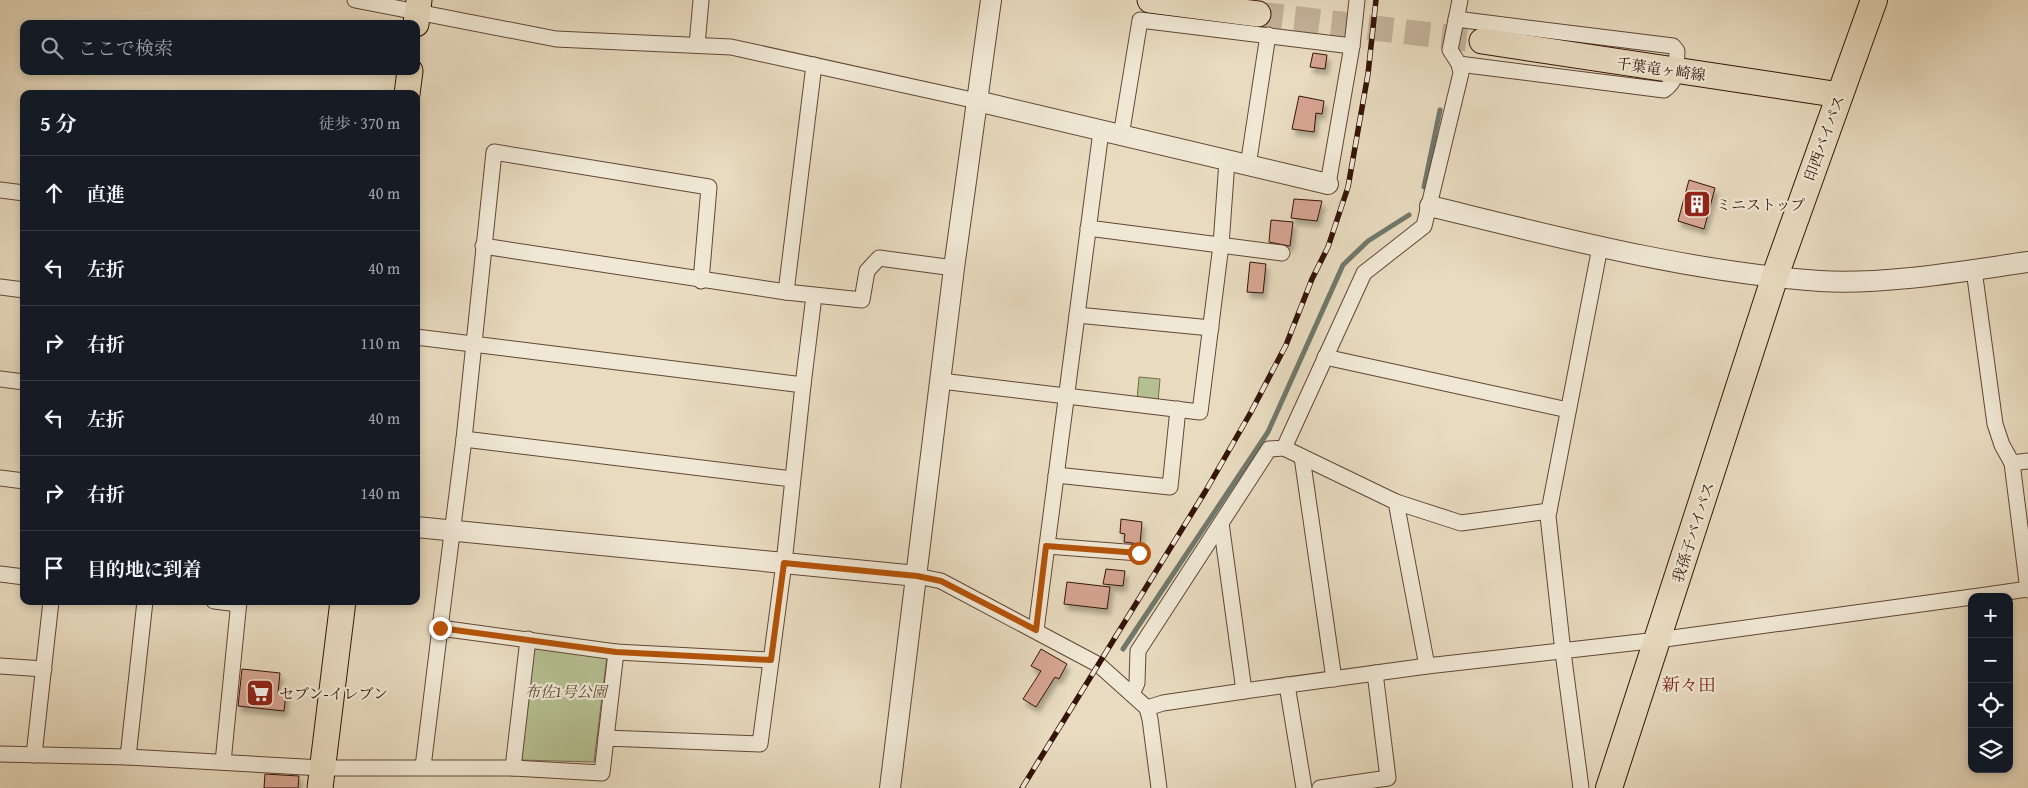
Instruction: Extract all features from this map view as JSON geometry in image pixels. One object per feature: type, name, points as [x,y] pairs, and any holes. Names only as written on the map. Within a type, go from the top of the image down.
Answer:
[{"type":"highway","name":"印西バイパス","points":[[1775,276],[1874,0]]},
{"type":"highway","name":"我孫子バイパス","points":[[1609,788],[1775,276]]},
{"type":"main road","points":[[1150,0],[1263,24]]},
{"type":"main road","name":"千葉竜ヶ崎線","points":[[1482,41],[1840,95]]},
{"type":"main road","points":[[408,90],[409,75]]},
{"type":"main road","points":[[321,778],[343,605]]},
{"type":"street","points":[[355,0],[556,38],[731,47],[977,101],[1328,184],[1352,46],[1357,0]]},
{"type":"street","points":[[697,45],[701,0]]},
{"type":"street","points":[[890,788],[954,268],[991,0]]},
{"type":"street","points":[[1284,448],[1364,273],[1424,226],[1461,73],[1459,64],[1450,50],[1460,0]]},
{"type":"street","points":[[1456,19],[1673,46],[1677,51],[1673,84],[1664,90],[1459,64]]},
{"type":"street","points":[[1121,136],[1140,20],[1263,24],[1352,46]]},
{"type":"street","points":[[1248,166],[1263,24]]},
{"type":"street","points":[[786,292],[814,64]]},
{"type":"street","points":[[1036,630],[1101,131]]},
{"type":"street","points":[[422,767],[464,439],[494,152],[709,187],[701,281]]},
{"type":"street","points":[[941,381],[1200,412],[1221,245],[1227,161]]},
{"type":"street","points":[[0,190],[20,192]]},
{"type":"street","points":[[1430,206],[1600,247],[1775,276],[1822,281],[1864,281],[1974,270],[2028,262]]},
{"type":"street","points":[[1088,228],[1282,253]]},
{"type":"street","points":[[483,246],[701,281],[814,296],[862,300],[867,271],[880,258],[954,268]]},
{"type":"street","points":[[1582,788],[1563,652],[1549,511],[1600,247]]},
{"type":"street","points":[[1974,270],[1995,424],[2002,445],[2012,463],[2028,589],[2000,593]]},
{"type":"street","points":[[0,287],[20,290]]},
{"type":"street","points":[[606,738],[760,744],[784,563],[802,385],[814,296]]},
{"type":"street","points":[[1077,315],[1210,328]]},
{"type":"street","points":[[420,337],[802,385]]},
{"type":"street","points":[[1325,357],[1568,410]]},
{"type":"street","points":[[0,379],[20,382]]},
{"type":"street","points":[[1056,475],[1170,487],[1178,409]]},
{"type":"street","points":[[464,439],[792,479]]},
{"type":"street","points":[[1132,694],[1137,683],[1138,651],[1270,449],[1284,448],[1396,502],[1462,523],[1549,511]]},
{"type":"street","points":[[1302,457],[1334,679]]},
{"type":"street","points":[[2012,463],[2028,461]]},
{"type":"street","points":[[0,478],[20,480]]},
{"type":"street","points":[[1396,502],[1427,666]]},
{"type":"street","points":[[1222,523],[1244,691]]},
{"type":"street","points":[[420,527],[917,576],[941,581],[1099,665],[1147,708],[1159,788]]},
{"type":"street","points":[[1046,546],[1139,553]]},
{"type":"street","points":[[0,574],[20,576]]},
{"type":"street","points":[[1147,708],[1163,703],[1427,666],[1658,640],[1968,598]]},
{"type":"street","points":[[34,755],[51,605]]},
{"type":"street","points":[[128,757],[145,605]]},
{"type":"street","points":[[223,762],[239,605]]},
{"type":"street","points":[[440,628],[616,652],[771,660]]},
{"type":"street","points":[[512,768],[528,639]]},
{"type":"street","points":[[0,754],[128,757],[223,762],[321,778],[422,767],[512,768],[602,773],[616,652]]},
{"type":"street","points":[[0,666],[44,669]]},
{"type":"street","points":[[1320,788],[1388,778],[1375,673]]},
{"type":"street","points":[[1287,685],[1304,788]]},
{"type":"green space","points":[[1139,377],[1160,379],[1158,402],[1137,400]]},
{"type":"green space","name":"布佐1号公園","points":[[534,646],[607,656],[594,762],[521,760]]},
{"type":"building","points":[[1313,53],[1327,55],[1325,69],[1310,67]]},
{"type":"building","points":[[1299,96],[1324,101],[1322,114],[1316,113],[1314,132],[1292,129]]},
{"type":"building","name":"ミニストップ","points":[[1689,180],[1715,188],[1704,229],[1678,221]]},
{"type":"building","points":[[1294,199],[1322,201],[1317,221],[1291,218]]},
{"type":"building","points":[[1271,220],[1293,222],[1290,246],[1269,242]]},
{"type":"building","points":[[1250,262],[1266,264],[1263,293],[1247,292]]},
{"type":"building","points":[[1121,519],[1142,522],[1140,544],[1124,542],[1125,534],[1120,533]]},
{"type":"building","points":[[1106,569],[1125,571],[1123,586],[1103,584]]},
{"type":"building","points":[[1067,582],[1110,587],[1107,609],[1064,604]]},
{"type":"building","points":[[1041,649],[1067,664],[1059,679],[1055,677],[1036,707],[1023,699],[1041,671],[1031,666]]},
{"type":"building","points":[[242,669],[280,673],[278,693],[286,694],[284,711],[238,706]]},
{"type":"building","points":[[265,774],[299,776],[298,788],[264,788]]},
{"type":"waterway","points":[[1424,187],[1440,110]]},
{"type":"waterway","points":[[1123,649],[1268,432],[1343,265],[1368,241],[1409,215]]},
{"type":"tunnel","points":[[1258,14],[1482,41]]},
{"type":"railway","points":[[1022,788],[1205,492],[1251,412],[1286,345],[1312,279],[1328,247],[1348,187],[1368,74],[1376,0]]},
{"type":"place","name":"ミニストップ","points":[[1697,204]]},
{"type":"place","name":"セブン-イレブン","points":[[260,693]]},
{"type":"district","name":"新々田","points":[[1689,684]]},
{"type":"route","points":[[440,628],[616,652],[771,660],[784,563],[917,576],[941,581],[1036,630],[1046,546],[1139,553]]}]
